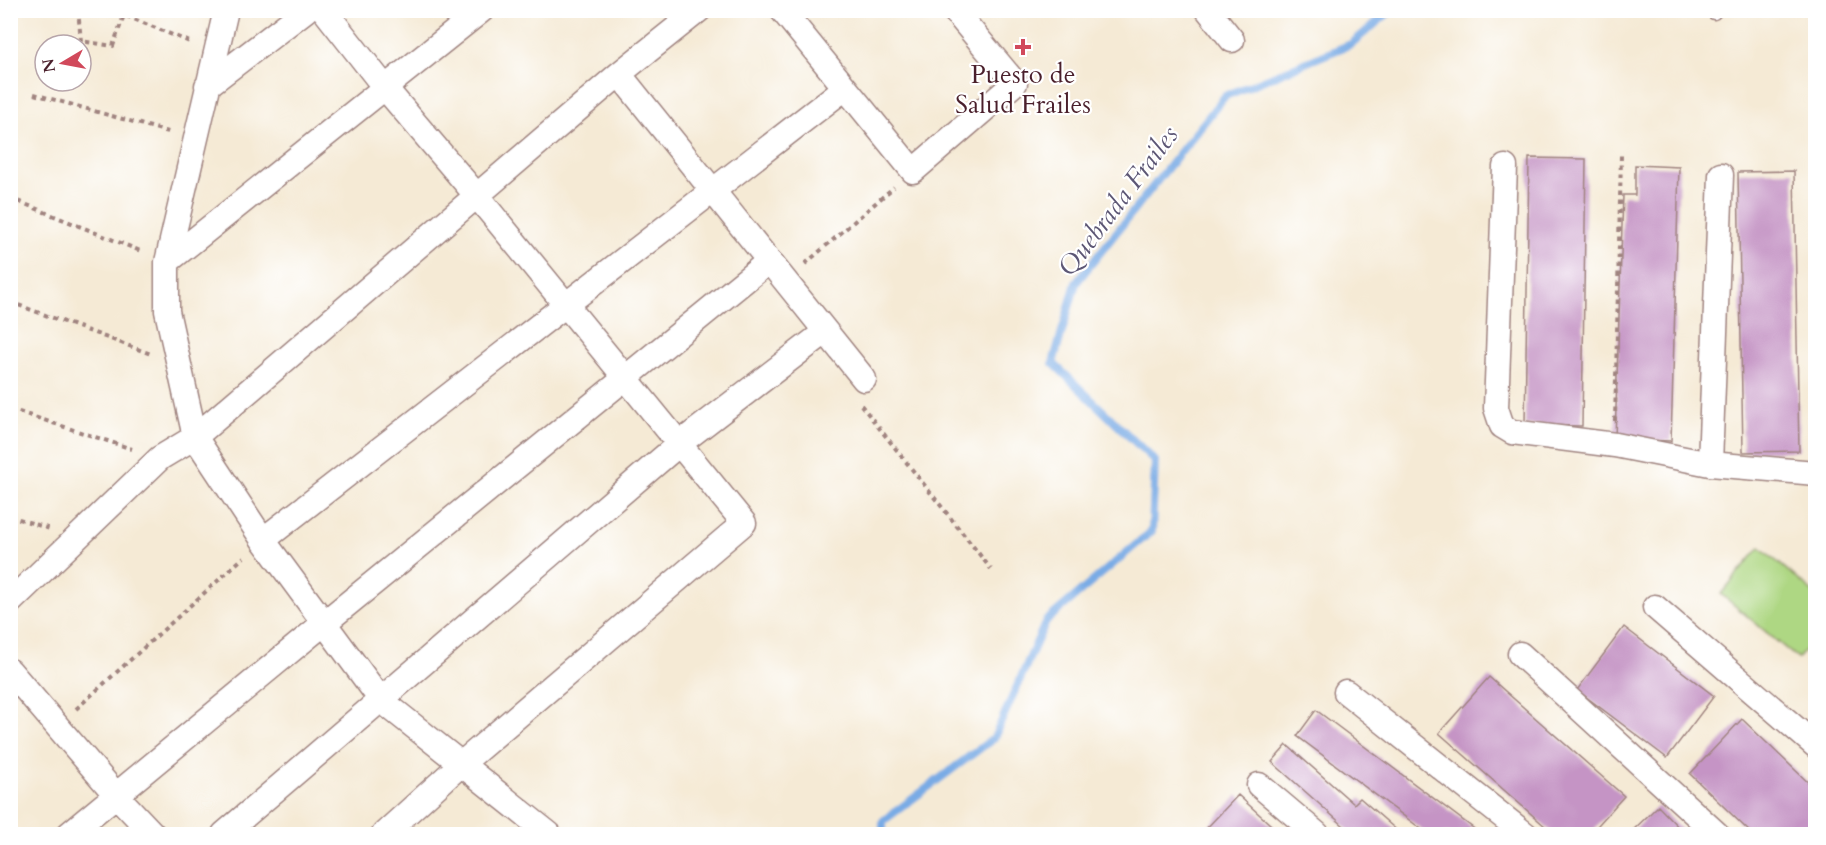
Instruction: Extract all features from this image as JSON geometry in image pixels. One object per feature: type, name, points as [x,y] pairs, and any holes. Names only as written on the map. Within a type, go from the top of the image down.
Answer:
[{"type":"street","points":[[226,10],[167,262],[167,311],[195,437],[263,540],[381,700],[549,834]]},
{"type":"street","points":[[207,86],[306,10]]},
{"type":"street","points":[[324,10],[386,89],[477,196],[744,523],[460,765],[384,834]]},
{"type":"street","points":[[167,262],[482,10]]},
{"type":"street","points":[[10,602],[160,458],[195,437],[619,74],[699,10]]},
{"type":"street","points":[[782,10],[913,171],[1015,83],[954,10]]},
{"type":"street","points":[[1208,10],[1232,40]]},
{"type":"street","points":[[619,74],[864,379]]},
{"type":"street","points":[[263,540],[845,88]]},
{"type":"street","points":[[1505,167],[1496,408],[1502,426],[1512,432],[1615,445],[1710,464],[1815,473]]},
{"type":"street","points":[[1710,464],[1721,175]]},
{"type":"street","points":[[69,834],[769,261]]},
{"type":"street","points":[[224,834],[679,444],[825,332]]},
{"type":"street","points":[[1655,607],[1815,746]]},
{"type":"street","points":[[1520,654],[1717,834]]},
{"type":"street","points":[[10,671],[117,796],[153,834]]},
{"type":"street","points":[[1346,692],[1525,834]]},
{"type":"street","points":[[1259,785],[1317,834]]},
{"type":"path","points":[[78,10],[81,41],[113,46],[124,15],[215,53]]},
{"type":"path","points":[[34,94],[194,140]]},
{"type":"path","points":[[1615,445],[1621,155]]},
{"type":"path","points":[[785,281],[913,171]]},
{"type":"path","points":[[10,198],[167,262]]},
{"type":"path","points":[[10,302],[177,363]]},
{"type":"path","points":[[864,379],[850,392],[991,569]]},
{"type":"path","points":[[10,409],[160,458]]},
{"type":"path","points":[[10,516],[78,538]]},
{"type":"path","points":[[57,726],[263,540]]},
{"type":"green space","points":[[1760,547],[1815,594],[1815,638],[1798,659],[1721,594]]},
{"type":"building","points":[[1529,158],[1586,159],[1582,426],[1525,425]]},
{"type":"building","points":[[1635,165],[1679,167],[1671,441],[1615,439],[1623,195],[1635,195]]},
{"type":"building","points":[[1794,171],[1799,451],[1743,452],[1738,172]]},
{"type":"building","points":[[1624,627],[1714,696],[1667,758],[1577,690]]},
{"type":"building","points":[[1489,677],[1624,796],[1590,834],[1554,834],[1439,733]]},
{"type":"building","points":[[1316,710],[1481,834],[1428,834],[1297,736]]},
{"type":"building","points":[[1742,719],[1816,790],[1816,834],[1752,834],[1690,774]]},
{"type":"building","points":[[1287,745],[1354,804],[1360,798],[1401,834],[1353,834],[1272,762]]},
{"type":"building","points":[[1238,795],[1281,834],[1201,834]]},
{"type":"building","points":[[1658,806],[1685,834],[1629,834]]},
{"type":"waterway","name":"Quebrada Frailes","points":[[883,834],[883,821],[994,738],[1046,621],[1152,531],[1155,461],[1053,363],[1076,283],[1225,96],[1351,44],[1392,10]]},
{"type":"place","name":"Puesto de Salud Frailes","points":[[1023,47]]}]
